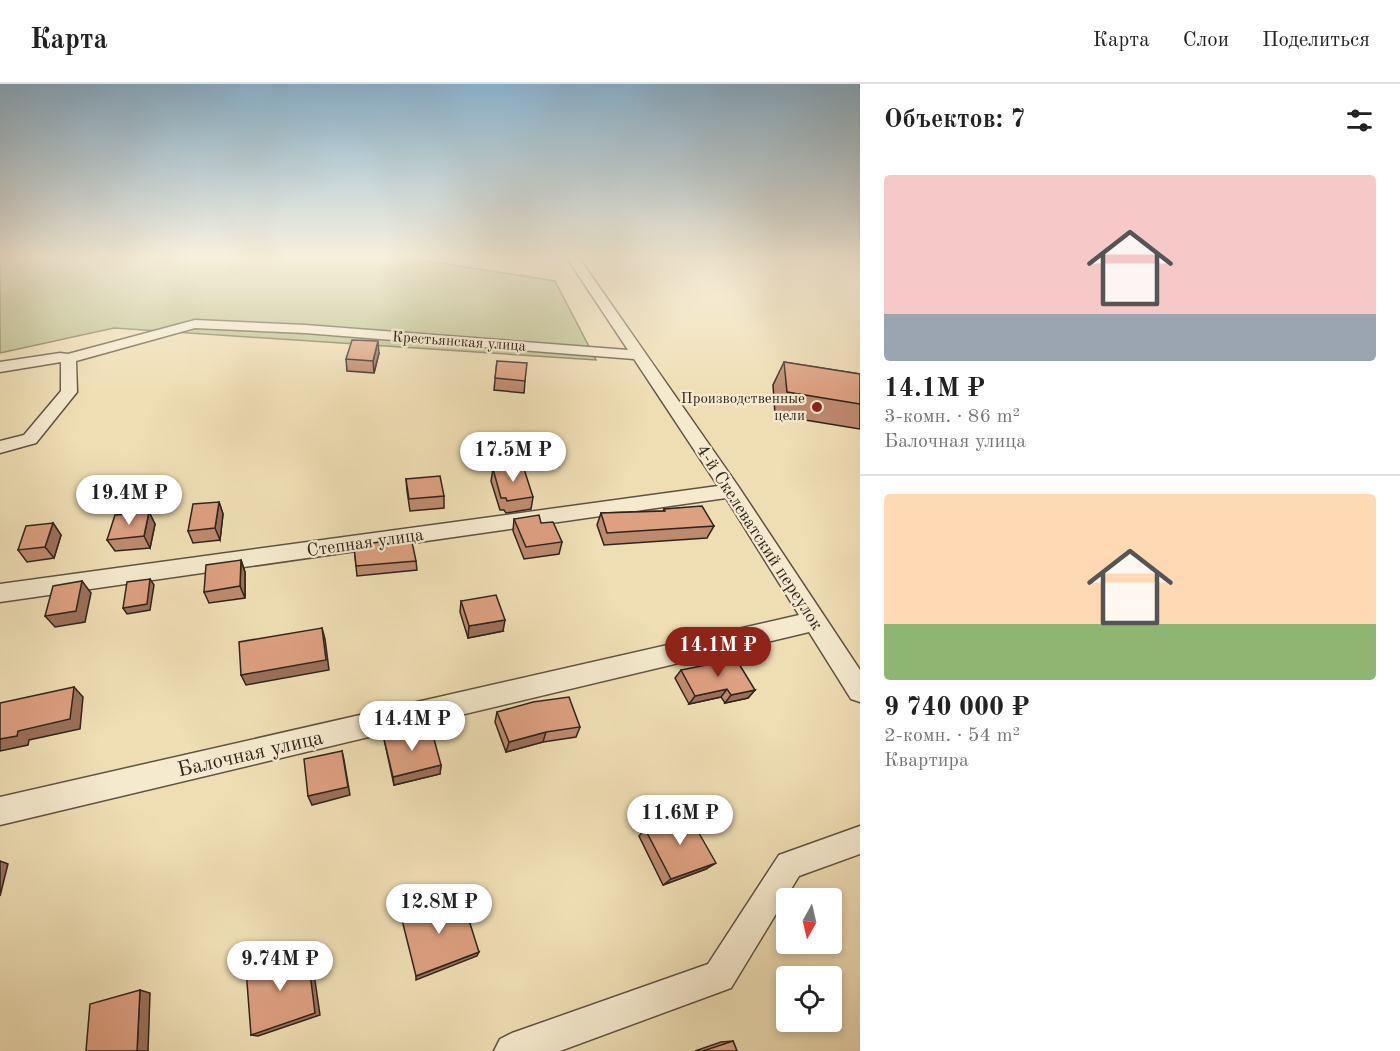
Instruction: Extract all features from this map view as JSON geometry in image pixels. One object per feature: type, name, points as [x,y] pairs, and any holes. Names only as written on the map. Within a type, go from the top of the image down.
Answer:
[{"type":"street","name":"4-й Скелеватский переулок","points":[[604,303],[860,691]]},
{"type":"street","name":"Крестьянская улица","points":[[0,367],[60,357],[68,358],[195,324],[305,329],[639,355]]},
{"type":"street","points":[[0,447],[30,439],[69,392],[68,358]]},
{"type":"street","name":"Степная улица","points":[[0,593],[730,491]]},
{"type":"street","name":"Балочная улица","points":[[0,811],[815,621]]},
{"type":"street","points":[[512,1051],[719,976],[789,865],[860,840]]},
{"type":"green space","points":[[0,303],[566,303],[596,360],[114,328],[0,353]]},
{"type":"building","points":[[352,340],[378,341],[373,361],[346,359]]},
{"type":"building","points":[[497,361],[527,363],[525,381],[495,378]]},
{"type":"building","points":[[784,362],[860,374],[860,404],[787,392]]},
{"type":"building","points":[[523,466],[533,497],[507,501],[506,498],[501,498],[493,469]]},
{"type":"building","points":[[440,476],[444,496],[409,499],[406,479]]},
{"type":"building","points":[[219,502],[215,528],[188,531],[193,504]]},
{"type":"building","points":[[702,506],[714,526],[607,533],[601,513],[665,511],[664,509]]},
{"type":"building","points":[[149,512],[144,536],[107,540],[115,515]]},
{"type":"building","points":[[539,515],[541,523],[553,522],[562,542],[526,547],[514,519]]},
{"type":"building","points":[[53,523],[45,547],[18,550],[26,526]]},
{"type":"building","points":[[411,537],[416,561],[356,566],[354,546]]},
{"type":"building","points":[[241,560],[240,586],[204,592],[206,565]]},
{"type":"building","points":[[150,579],[147,604],[123,608],[127,582]]},
{"type":"building","points":[[82,581],[76,611],[45,616],[53,586]]},
{"type":"building","points":[[496,595],[505,620],[469,626],[461,601]]},
{"type":"building","points":[[322,628],[326,660],[241,675],[239,642]]},
{"type":"building","points":[[736,659],[755,690],[731,695],[727,689],[695,696],[681,670]]},
{"type":"building","points":[[74,687],[70,719],[18,731],[17,736],[0,739],[0,703]]},
{"type":"building","points":[[569,697],[580,727],[546,732],[509,742],[497,712],[533,702]]},
{"type":"building","points":[[431,728],[441,765],[393,777],[384,739]]},
{"type":"building","points":[[342,751],[348,787],[308,796],[304,759]]},
{"type":"building","points":[[688,814],[716,863],[671,879],[645,829]]},
{"type":"building","points":[[461,895],[479,952],[416,976],[401,916]]},
{"type":"building","points":[[307,949],[315,1013],[251,1035],[246,969]]},
{"type":"building","points":[[140,990],[137,1051],[86,1051],[90,1004]]},
{"type":"building","points":[[733,1041],[737,1051],[703,1051]]},
{"type":"place","name":"Производственные цели","points":[[817,407]]}]
